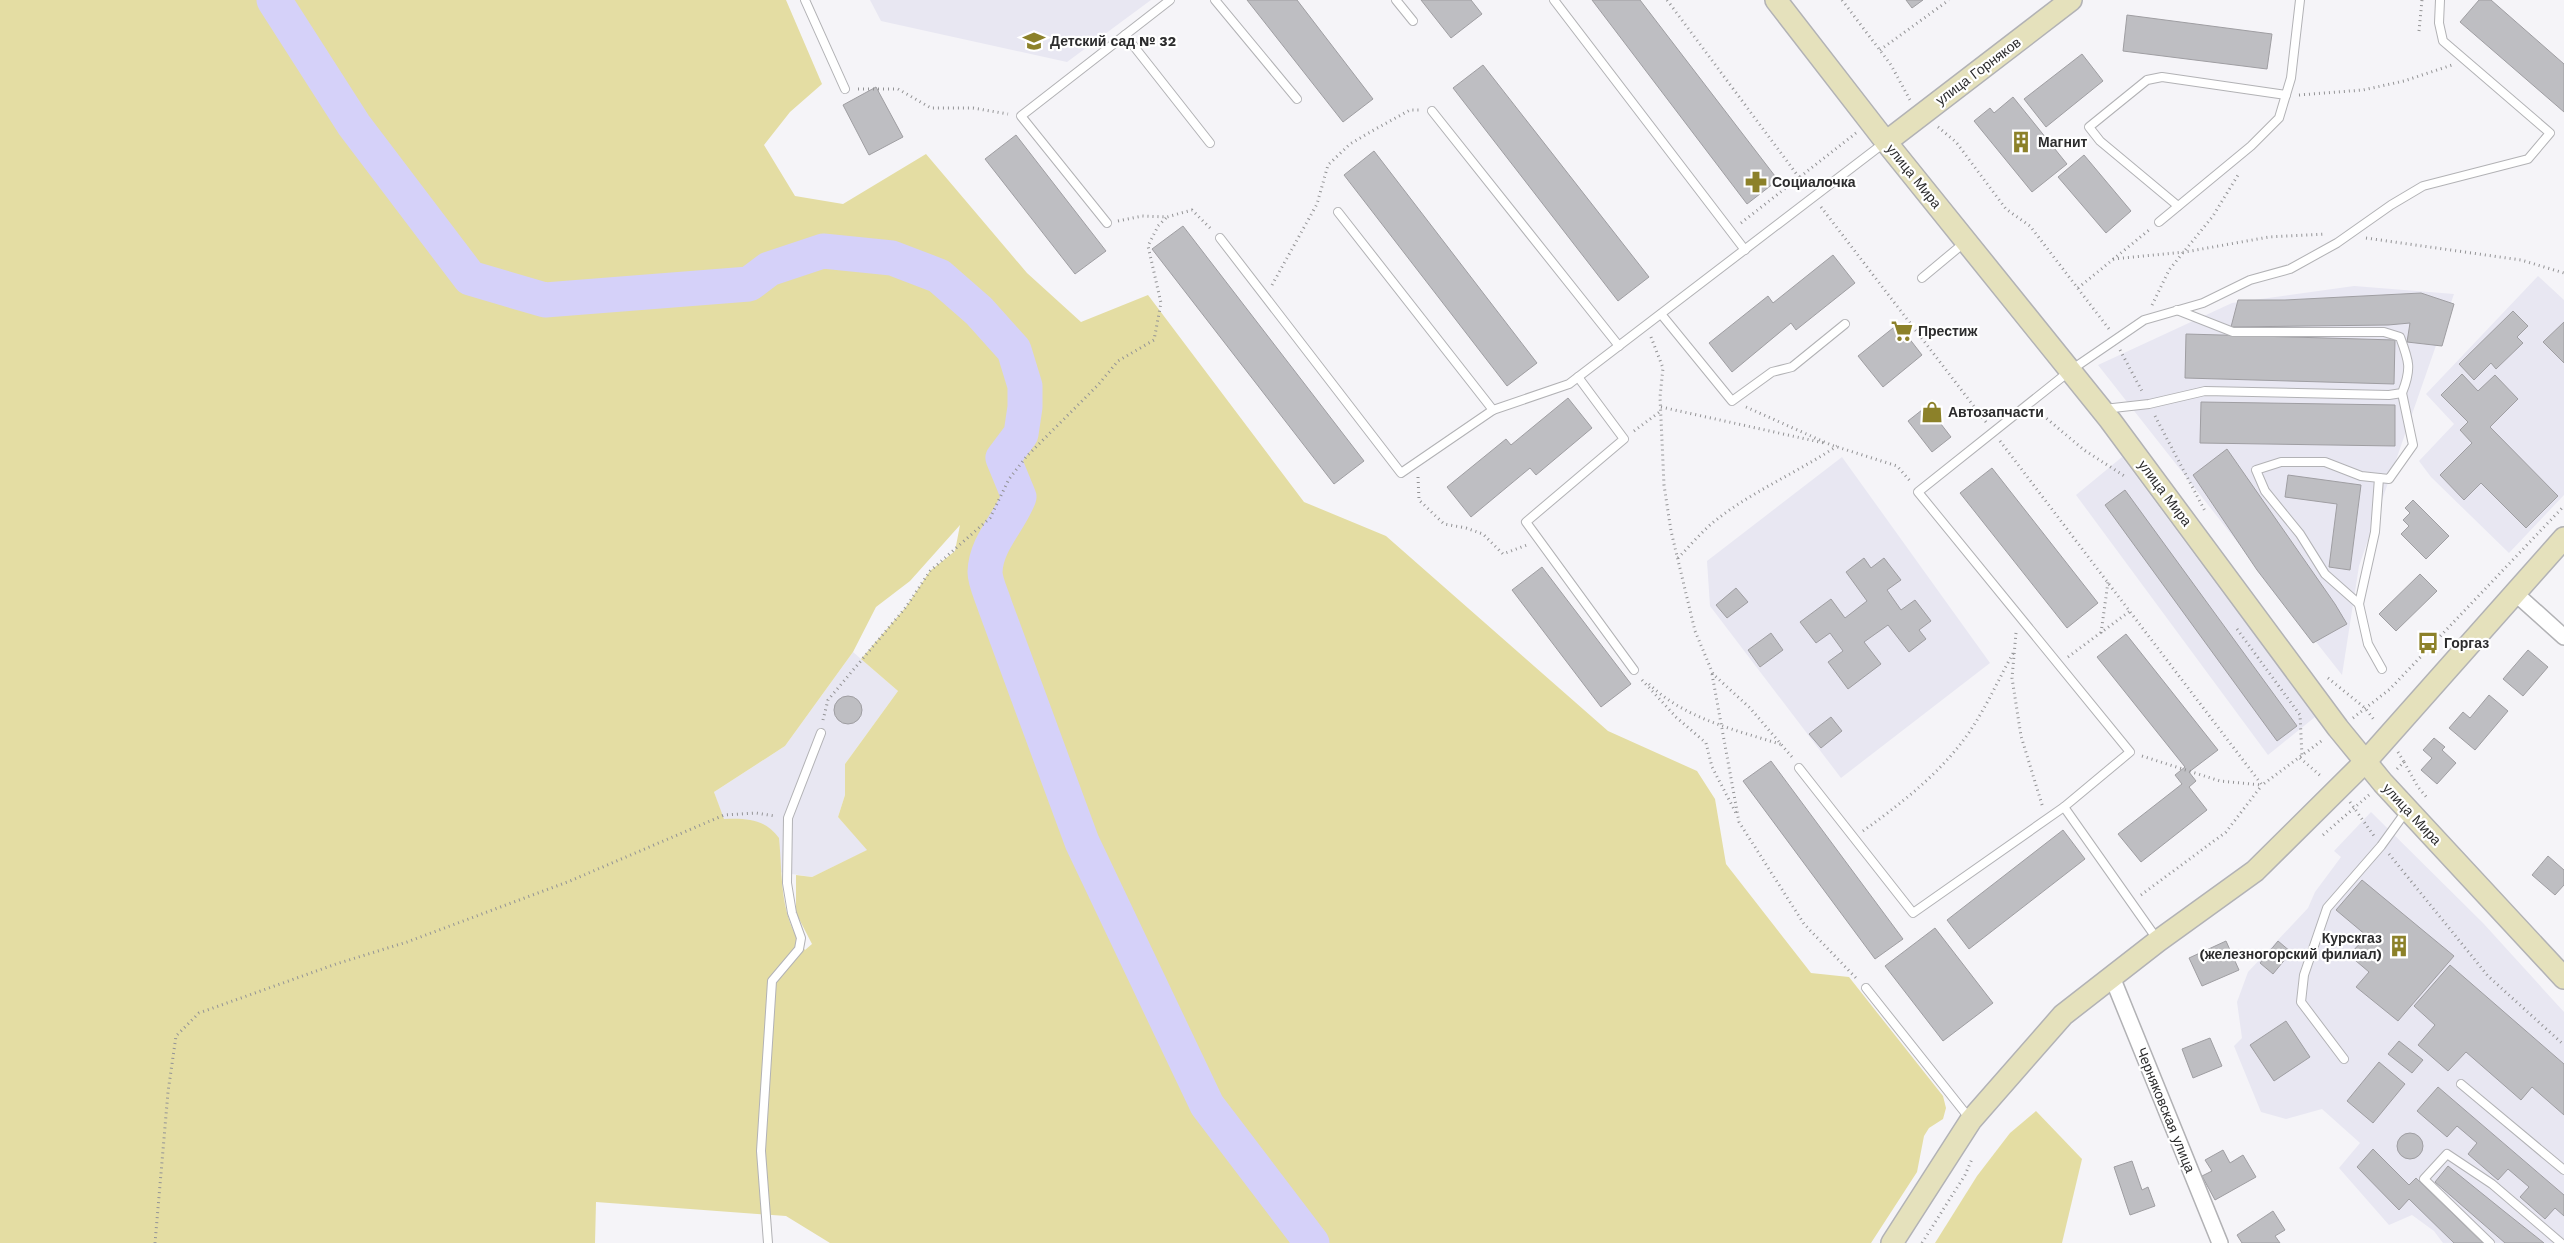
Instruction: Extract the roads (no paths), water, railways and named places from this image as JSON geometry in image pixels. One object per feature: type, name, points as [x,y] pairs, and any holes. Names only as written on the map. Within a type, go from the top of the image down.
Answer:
[{"type":"main road","name":"улица Мира","points":[[1776,0],[1886,142],[2102,409],[2338,728],[2408,809],[2564,978]]},
{"type":"main road","name":"улица Горняков","points":[[1886,142],[2070,0]]},
{"type":"main road","points":[[1892,1243],[1971,1120],[2063,1015],[2158,941],[2255,871],[2366,761],[2564,538]]},
{"type":"street","points":[[2515,593],[2564,637]]},
{"type":"street","name":"Черняковская улица","points":[[2112,976],[2220,1243]]},
{"type":"lane","points":[[805,0],[845,89]]},
{"type":"lane","points":[[1107,223],[1021,116],[1170,0]]},
{"type":"lane","points":[[1215,0],[1297,99]]},
{"type":"lane","points":[[1396,0],[1413,21]]},
{"type":"lane","points":[[1554,0],[1745,250]]},
{"type":"lane","points":[[2159,222],[2251,146],[2279,118],[2291,78],[2300,0]]},
{"type":"lane","points":[[1798,768],[1913,913],[2064,807],[2130,752],[1918,492],[2071,370],[2144,320],[2203,302],[2250,280],[2290,269],[2337,243],[2391,205],[2423,186],[2528,159],[2550,134],[2443,41],[2439,23],[2440,0]]},
{"type":"lane","points":[[1125,35],[1210,143]]},
{"type":"lane","points":[[2178,206],[2100,141],[2089,127],[2147,80],[2162,77],[2286,96]]},
{"type":"lane","points":[[1432,111],[1619,346]]},
{"type":"lane","points":[[1220,238],[1401,473],[1493,410],[1569,384],[1886,142]]},
{"type":"lane","points":[[1338,212],[1493,410]]},
{"type":"lane","points":[[1922,278],[1966,241]]},
{"type":"lane","points":[[2177,310],[2233,332],[2384,332],[2400,337],[2410,363],[2402,392],[2413,445],[2389,479],[2361,476],[2325,462],[2280,462],[2256,470],[2265,491],[2300,534],[2325,574],[2360,604]]},
{"type":"lane","points":[[1661,314],[1732,401],[1772,372],[1792,367],[1845,324]]},
{"type":"lane","points":[[1578,377],[1624,439],[1526,522],[1634,670]]},
{"type":"lane","points":[[2102,409],[2149,404],[2205,391],[2389,395],[2402,392]]},
{"type":"lane","points":[[2379,478],[2375,532],[2360,604],[2368,644],[2382,669]]},
{"type":"lane","points":[[768,1243],[760,1151],[772,981],[799,949],[801,938],[792,913],[787,883],[788,818],[821,733]]},
{"type":"lane","points":[[2064,807],[2158,941]]},
{"type":"lane","points":[[2344,1059],[2301,1002],[2304,975],[2327,908],[2381,845],[2408,809]]},
{"type":"lane","points":[[1866,988],[1971,1120]]},
{"type":"lane","points":[[2461,1084],[2564,1170]]},
{"type":"lane","points":[[2490,1243],[2424,1179],[2447,1154],[2492,1184],[2561,1243]]},
{"type":"waterway","points":[[274,0],[354,125],[470,278],[545,300],[749,284],[769,269],[823,251],[892,258],[939,276],[979,311],[1014,350],[1025,386],[1025,407],[1021,434],[1003,458],[1019,497],[989,552],[985,572],[987,585],[1082,842],[1207,1105],[1312,1243]]},
{"type":"place","name":"Детский сад № 32","points":[[1034,41]]},
{"type":"place","name":"Магнит","points":[[2021,142]]},
{"type":"place","name":"Социалочка","points":[[1756,182]]},
{"type":"place","name":"Престиж","points":[[1902,331]]},
{"type":"place","name":"Автозапчасти","points":[[1932,412]]},
{"type":"place","name":"Горгаз","points":[[2428,643]]},
{"type":"place","name":"Курскгаз (железногорский филиал)","points":[[2399,946]]}]
